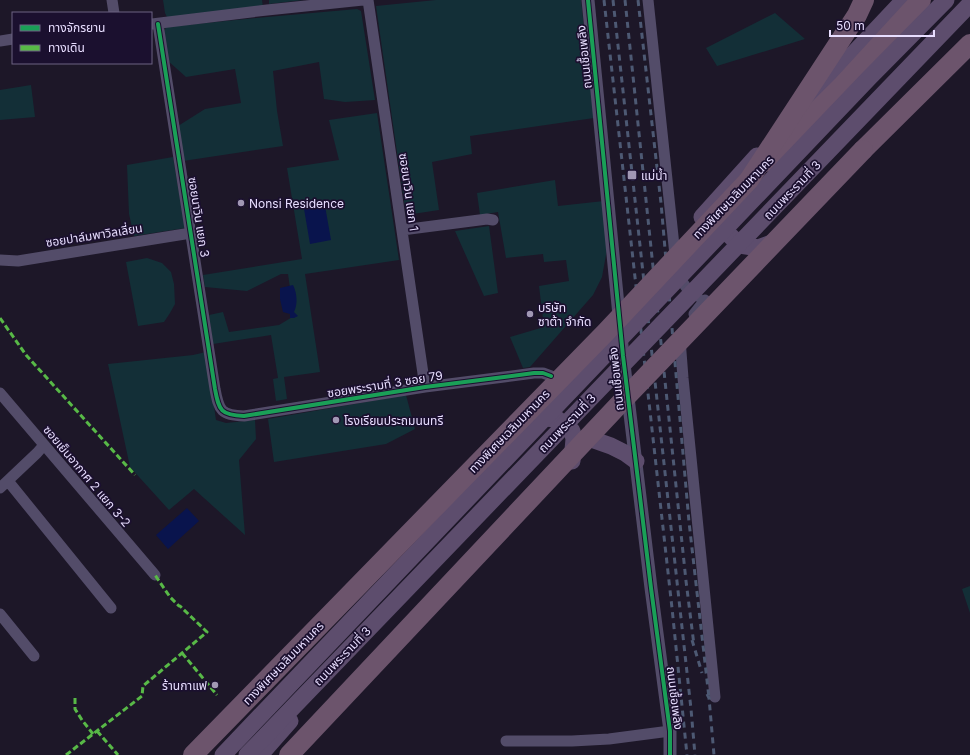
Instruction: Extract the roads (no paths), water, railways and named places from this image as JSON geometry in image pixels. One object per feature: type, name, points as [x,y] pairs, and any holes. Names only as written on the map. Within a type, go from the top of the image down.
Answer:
[{"type":"highway","points":[[749,180],[857,15],[864,0]]},
{"type":"highway","name":"ทางพิเศษเฉลิมมหานคร","points":[[192,755],[599,339],[749,180],[843,85],[907,1]]},
{"type":"highway","points":[[290,755],[705,315],[863,150],[970,44]]},
{"type":"main road","name":"ถนนพระรามที่ 3","points":[[215,755],[474,497],[830,124],[946,0]]},
{"type":"main road","name":"ถนนพระรามที่ 3","points":[[223,755],[869,78],[946,0]]},
{"type":"main road","points":[[674,248],[720,196],[907,1]]},
{"type":"main road","name":"ถนนพระรามที่ 3","points":[[247,755],[970,4]]},
{"type":"main road","name":"ถนนพระรามที่ 3","points":[[260,755],[318,690],[920,60],[970,12]]},
{"type":"main road","points":[[681,351],[786,238],[876,148],[970,48]]},
{"type":"main road","points":[[720,196],[720,214],[723,229],[740,245],[758,248],[786,238]]},
{"type":"main road","points":[[192,755],[234,701],[262,670],[496,431],[618,309]]},
{"type":"main road","points":[[290,755],[348,699],[628,404]]},
{"type":"main road","points":[[496,431],[531,417],[557,419],[572,431],[574,439],[571,463]]},
{"type":"main road","points":[[594,440],[611,446],[625,453],[636,461]]},
{"type":"street","points":[[112,0],[114,12]]},
{"type":"street","points":[[154,24],[266,5],[363,0]]},
{"type":"street","name":"ซอยนาวิน แยก 1","points":[[368,0],[425,387]]},
{"type":"street","name":"ถนนเชื้อเพลิง","points":[[588,0],[628,404],[650,588],[670,731],[670,755]]},
{"type":"street","points":[[648,0],[677,274],[690,293],[705,300],[729,299]]},
{"type":"street","name":"ซอยนาวิน แยก 3","points":[[154,24],[191,233],[218,401],[223,412]]},
{"type":"street","points":[[0,41],[12,39]]},
{"type":"street","points":[[402,230],[487,219],[492,220]]},
{"type":"street","name":"ซอยปาล์มพาวิลเลี่ยน","points":[[0,260],[18,260],[191,233]]},
{"type":"street","points":[[705,300],[680,332],[715,696]]},
{"type":"street","name":"ซอยพระรามที่ 3 ซอย 79","points":[[223,412],[227,414],[244,416],[425,387],[534,373],[543,373],[551,376]]},
{"type":"street","name":"ซอยเย็นอากาศ 2 แยก 3-2","points":[[0,393],[155,575]]},
{"type":"street","points":[[44,445],[4,484],[111,608]]},
{"type":"street","points":[[0,614],[34,656]]},
{"type":"street","points":[[506,741],[572,741],[609,739],[670,731]]},
{"type":"railway","points":[[604,0],[687,755]]},
{"type":"railway","points":[[613,0],[695,755]]},
{"type":"railway","points":[[625,0],[694,645]]},
{"type":"railway","points":[[638,0],[661,203],[689,522],[709,698]]},
{"type":"railway","points":[[692,640],[702,673]]},
{"type":"railway","points":[[707,694],[709,698],[714,755]]},
{"type":"place","name":"แม่น้ำ","points":[[632,175]]},
{"type":"place","name":"Nonsi Residence","points":[[241,203]]},
{"type":"place","name":"บริษัท ซาต้า จำกัด","points":[[530,314]]},
{"type":"place","name":"โรงเรียนประถมนนทรี","points":[[336,420]]},
{"type":"place","name":"ร้านกาแฟ","points":[[215,685]]}]
